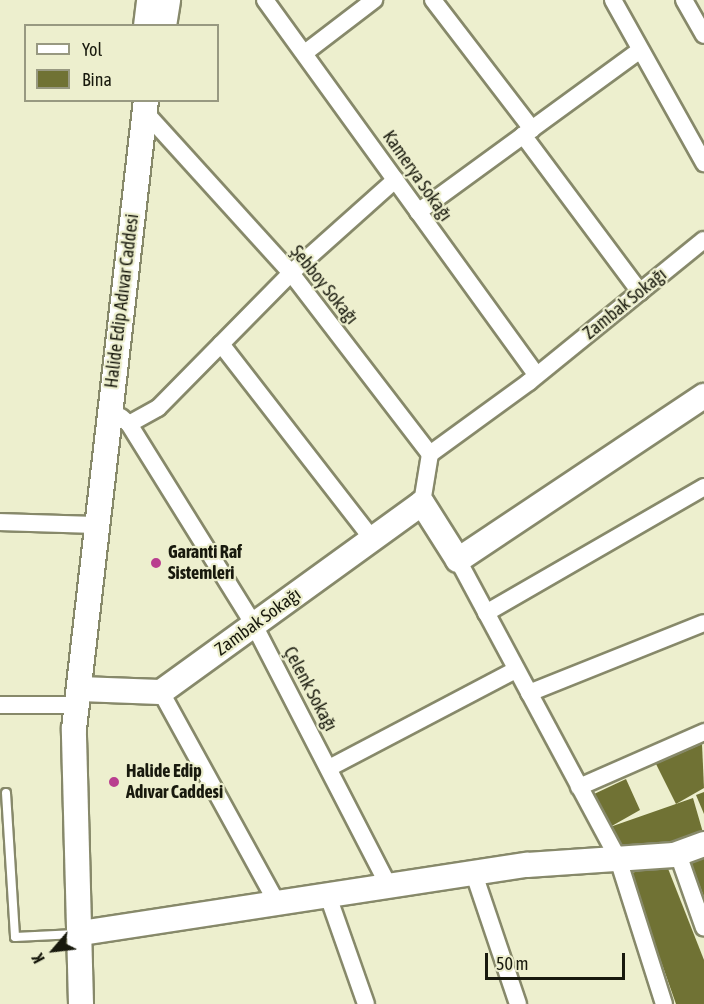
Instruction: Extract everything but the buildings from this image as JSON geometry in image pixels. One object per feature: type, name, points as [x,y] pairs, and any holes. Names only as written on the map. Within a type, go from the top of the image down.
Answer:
[{"type":"street","points":[[146,24],[149,0]]},
{"type":"street","points":[[164,24],[168,0]]},
{"type":"street","name":"Kamerya Sokağı","points":[[265,0],[306,52],[417,212],[536,375]]},
{"type":"street","points":[[306,52],[374,0]]},
{"type":"street","points":[[433,0],[640,292]]},
{"type":"street","points":[[613,0],[704,163]]},
{"type":"street","points":[[684,0],[704,35]]},
{"type":"street","points":[[417,212],[640,50]]},
{"type":"street","name":"Şebboy Sokağı","points":[[145,106],[291,273],[430,454]]},
{"type":"street","name":"Halide Edip Adıvar Caddesi","points":[[81,1004],[81,933],[74,729],[145,106]]},
{"type":"street","points":[[129,424],[158,408],[291,273],[395,180]]},
{"type":"street","name":"Zambak Sokağı","points":[[430,454],[536,375],[704,240]]},
{"type":"street","points":[[221,344],[372,539]]},
{"type":"street","points":[[458,560],[704,396]]},
{"type":"street","name":"Çelenk Sokağı","points":[[110,406],[129,424],[254,625],[388,886]]},
{"type":"street","points":[[430,454],[422,503],[458,560],[618,859],[664,1004]]},
{"type":"street","points":[[486,613],[704,487]]},
{"type":"street","name":"Zambak Sokağı","points":[[161,692],[422,503]]},
{"type":"street","points":[[0,522],[96,525]]},
{"type":"street","points":[[529,693],[704,623]]},
{"type":"street","points":[[329,768],[516,670]]},
{"type":"street","points":[[0,705],[161,692],[277,903]]},
{"type":"street","points":[[579,787],[704,732]]},
{"type":"street","points":[[81,933],[474,874],[678,854],[704,844]]},
{"type":"street","points":[[678,854],[704,928]]},
{"type":"street","points":[[474,874],[518,1004]]},
{"type":"street","points":[[328,896],[366,1004]]},
{"type":"lane","points":[[6,793],[15,937],[81,933]]},
{"type":"place","name":"Garanti Raf Sistemleri","points":[[156,563]]},
{"type":"place","name":"Halide Edip Adıvar Caddesi","points":[[114,782]]}]
